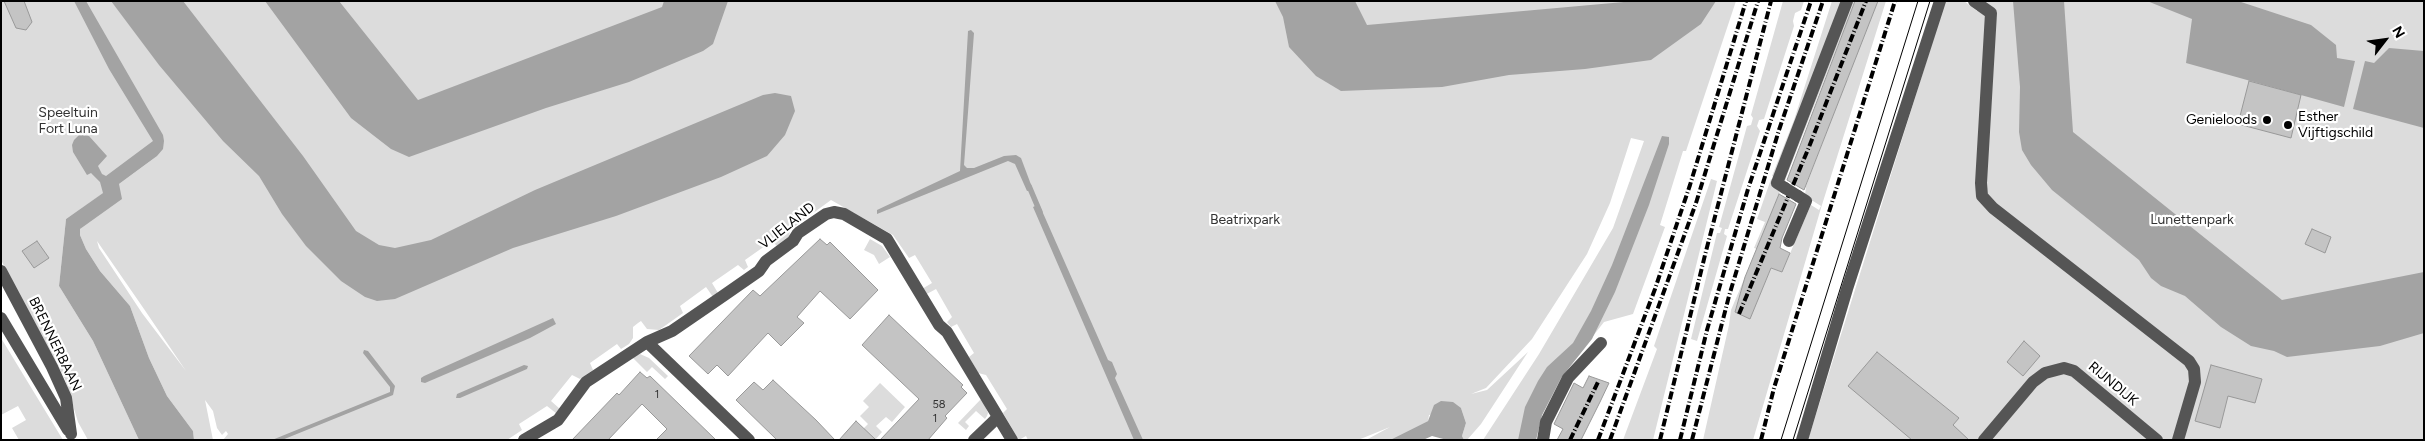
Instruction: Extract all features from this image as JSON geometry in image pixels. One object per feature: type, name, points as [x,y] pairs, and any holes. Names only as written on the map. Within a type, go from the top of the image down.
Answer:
[{"type":"street","points":[[1789,241],[1806,201],[1777,183],[1847,1]]},
{"type":"street","points":[[1802,440],[1940,1]]},
{"type":"street","points":[[1974,1],[1990,13],[1980,183],[1982,196],[1994,208],[2188,361],[2194,369],[2195,382],[2178,440]]},
{"type":"street","name":"VLIELAND","points":[[524,440],[558,420],[586,382],[647,342],[672,331],[759,271],[766,261],[793,242],[798,233],[826,214],[834,212],[844,214],[887,240],[939,325],[948,332],[1012,440]]},
{"type":"street","name":"BRENNERBAAN","points":[[1,271],[52,367],[66,398],[72,437]]},
{"type":"street","name":"BRENNERBAAN","points":[[1,318],[72,437]]},
{"type":"street","points":[[647,342],[749,440]]},
{"type":"street","points":[[1543,440],[1546,422],[1568,378],[1601,343]]},
{"type":"street","name":"RIJNDIJK","points":[[1984,440],[2034,382],[2044,373],[2064,368],[2074,371],[2157,440]]},
{"type":"street","points":[[974,440],[998,418]]},
{"type":"green space","name":"Beatrixpark","points":[[1,1],[1736,1],[1686,151],[1683,151],[1660,225],[1665,227],[1633,314],[1604,322],[1565,372],[1542,415],[1536,440],[1483,440],[1539,354],[1613,228],[1644,141],[1631,138],[1610,203],[1587,254],[1532,339],[1486,388],[1471,394],[1487,390],[1528,352],[1481,424],[1467,440],[1464,440],[1462,436],[1466,423],[1461,408],[1429,415],[1428,421],[1390,440],[1366,440],[1390,427],[1358,440],[1028,440],[1026,436],[1019,440],[1003,413],[1007,409],[986,375],[978,373],[969,357],[974,353],[957,324],[951,327],[947,322],[952,317],[936,289],[925,295],[922,289],[932,283],[915,255],[909,258],[893,235],[831,200],[790,230],[789,238],[777,246],[772,241],[745,260],[748,267],[744,270],[738,265],[712,283],[718,293],[713,297],[706,287],[680,306],[683,313],[659,330],[647,329],[641,321],[638,323],[633,327],[633,338],[629,344],[621,349],[617,344],[590,363],[593,370],[580,379],[572,375],[551,401],[560,409],[557,414],[547,406],[519,424],[522,430],[507,440],[223,440],[228,434],[226,431],[222,435],[217,428],[213,411],[205,400],[213,440],[194,440],[193,431],[167,396],[149,358],[130,306],[100,271],[86,249],[80,235],[80,229],[119,184],[157,156],[66,219],[59,286],[93,341],[139,440],[88,440],[78,422],[65,379],[1,260]],"holes":[[[97,241],[186,371],[142,313],[99,248]]]},
{"type":"green space","points":[[1783,1],[1804,1],[1801,10],[1795,13],[1794,26],[1764,119],[1759,120],[1757,126],[1760,131],[1728,229],[1725,229],[1724,234],[1727,236],[1697,341],[1691,339],[1717,233],[1720,233],[1722,228],[1719,227],[1747,126],[1751,125],[1753,118],[1751,115]]},
{"type":"green space","points":[[1832,1],[1855,1],[1784,183],[1772,176],[1794,120]]},
{"type":"green space","points":[[1877,1],[1886,1],[1821,208],[1753,440],[1703,440],[1731,310],[1745,277],[1735,311],[1750,318],[1771,268],[1782,272],[1811,205],[1819,210],[1821,206],[1805,196],[1806,186]]},
{"type":"green space","name":"Lunettenpark","points":[[1964,1],[1977,11],[1983,1],[2424,1],[2424,440],[1808,440],[1945,2]]},
{"type":"green space","points":[[1711,179],[1717,181],[1653,440],[1623,440],[1657,349],[1654,346]]},
{"type":"green space","points":[[1771,179],[1782,186],[1757,249],[1754,248],[1765,222],[1757,219]]},
{"type":"green space","points":[[870,239],[882,246],[890,257],[879,264],[874,255],[864,250]]},
{"type":"green space","points":[[1,338],[63,440],[19,440],[12,428],[26,420],[18,406],[1,415]]},
{"type":"green space","points":[[640,354],[649,358],[668,376],[665,379],[652,367],[647,372],[632,357]]},
{"type":"green space","points":[[880,383],[905,407],[892,422],[886,417],[876,426],[882,432],[875,440],[857,435],[868,424],[860,416],[869,407],[863,401]]},
{"type":"green space","points":[[982,398],[988,413],[987,416],[985,419],[976,411],[965,422],[969,426],[966,430],[958,423]]},
{"type":"shaded area","points":[[74,1],[86,1],[163,135],[164,141],[163,149],[157,156],[119,184],[122,199],[80,229],[80,235],[86,249],[100,271],[130,306],[149,358],[167,396],[193,431],[194,440],[139,440],[93,341],[59,286],[66,219],[103,193],[100,182],[91,173],[87,175],[73,152],[72,145],[74,140],[79,135],[89,136],[107,156],[98,166],[102,174],[106,176],[153,141],[109,69]]},
{"type":"shaded area","points":[[111,1],[183,1],[303,156],[356,231],[379,245],[395,248],[431,240],[535,190],[763,95],[775,93],[791,96],[795,111],[785,135],[767,156],[721,177],[616,216],[513,248],[395,299],[377,301],[365,297],[341,281],[306,246],[282,214],[259,176],[223,141],[159,65]]},
{"type":"shaded area","points":[[265,1],[339,1],[418,100],[662,7],[664,1],[728,1],[713,44],[703,51],[629,82],[546,108],[409,157],[391,149],[351,118]]},
{"type":"shaded area","points":[[1275,1],[1355,1],[1367,25],[1635,1],[1716,1],[1701,24],[1651,60],[1585,69],[1509,75],[1442,87],[1341,91],[1316,76],[1289,47],[1283,17]]},
{"type":"shaded area","points":[[2013,1],[2064,1],[2073,132],[2282,300],[2424,272],[2424,333],[2380,346],[2287,357],[2274,351],[2251,346],[2221,327],[2185,296],[2161,286],[2151,278],[2139,260],[2052,190],[2031,165],[2022,150],[2019,132],[2020,87]]},
{"type":"shaded area","points":[[2147,1],[2238,1],[2311,25],[2336,45],[2337,58],[2355,61],[2344,107],[2186,63],[2192,19]]},
{"type":"shaded area","points":[[971,30],[974,33],[964,165],[967,168],[974,168],[1004,156],[1016,155],[1021,158],[1033,190],[1027,191],[1015,164],[1008,161],[877,214],[877,210],[960,171],[968,31]]},
{"type":"shaded area","points":[[2389,48],[2424,51],[2424,128],[2353,109],[2365,61],[2374,63]]},
{"type":"shaded area","points":[[1662,136],[1669,137],[1669,144],[1649,205],[1615,292],[1592,339],[1561,378],[1542,415],[1536,440],[1518,440],[1525,407],[1538,381],[1547,367],[1573,343],[1591,311],[1612,265]]},
{"type":"shaded area","points":[[1039,204],[1108,360],[1112,362],[1117,374],[1115,378],[1143,440],[1134,440],[1033,207]]},
{"type":"shaded area","points":[[553,318],[556,324],[530,338],[425,383],[421,382],[421,378],[424,376]]},
{"type":"shaded area","points":[[364,350],[368,351],[395,386],[393,395],[282,440],[272,440],[390,392],[390,387],[363,353]]},
{"type":"shaded area","points":[[524,365],[528,366],[527,369],[460,398],[456,398],[457,394]]},
{"type":"shaded area","points":[[1441,401],[1453,402],[1461,408],[1466,423],[1462,436],[1464,440],[1447,440],[1432,436],[1423,440],[1390,440],[1428,421],[1434,405]]},
{"type":"building","points":[[4,1],[24,1],[32,22],[26,30],[16,28]]},
{"type":"building","points":[[1855,1],[1878,1],[1804,190],[1787,180]]},
{"type":"building","points":[[2249,81],[2301,95],[2291,138],[2238,124]]},
{"type":"building","points":[[1779,194],[1796,204],[1782,238],[1780,248],[1790,253],[1782,272],[1771,268],[1750,319],[1735,312],[1745,277]]},
{"type":"building","points":[[2312,229],[2331,237],[2325,253],[2305,244]]},
{"type":"building","points":[[820,239],[827,245],[830,242],[878,290],[850,319],[820,291],[797,317],[804,323],[781,346],[768,333],[728,376],[717,365],[708,374],[689,356],[753,290],[760,296]]},
{"type":"building","points":[[37,241],[49,258],[34,268],[22,251]]},
{"type":"building","points":[[889,315],[963,385],[961,387],[967,393],[945,416],[947,418],[928,440],[880,440],[919,399],[862,345]]},
{"type":"building","points":[[2024,341],[2040,356],[2023,376],[2007,362]]},
{"type":"building","points":[[1877,352],[1959,418],[1953,425],[1969,440],[1912,440],[1848,386]]},
{"type":"building","points":[[2211,365],[2262,379],[2255,403],[2228,396],[2220,428],[2195,421]]},
{"type":"building","points":[[640,372],[647,378],[650,376],[716,440],[656,440],[667,429],[642,404],[608,440],[572,440]]},
{"type":"building","points":[[1589,376],[1609,383],[1581,440],[1557,440],[1563,429],[1554,424],[1574,383],[1583,388]]},
{"type":"building","points":[[773,380],[835,440],[777,440],[736,400],[754,382],[763,390]]},
{"type":"building","points":[[856,421],[876,440],[839,440]]},
{"type":"waterway","points":[[1029,186],[1040,212]]},
{"type":"tram line","points":[[1781,440],[1918,1]]},
{"type":"tram line","points":[[1793,440],[1930,1]]},
{"type":"railway","points":[[1598,440],[1655,289],[1690,185],[1746,1]]},
{"type":"railway","points":[[1610,440],[1696,203],[1758,1]]},
{"type":"railway","points":[[1660,440],[1705,255],[1771,1]]},
{"type":"railway","points":[[1680,440],[1707,330],[1748,189],[1811,1]]},
{"type":"railway","points":[[1692,440],[1729,296],[1779,130],[1823,1]]},
{"type":"railway","points":[[1739,314],[1809,147],[1866,1]]},
{"type":"railway","points":[[1761,440],[1774,388],[1895,1]]},
{"type":"railway","points":[[1570,440],[1598,382]]},
{"type":"place","name":"Genieloods","points":[[2267,120]]},
{"type":"place","name":"Esther Vijftigschild","points":[[2288,125]]},
{"type":"park label","name":"Speeltuin Fort Luna","points":[[68,122]]}]
